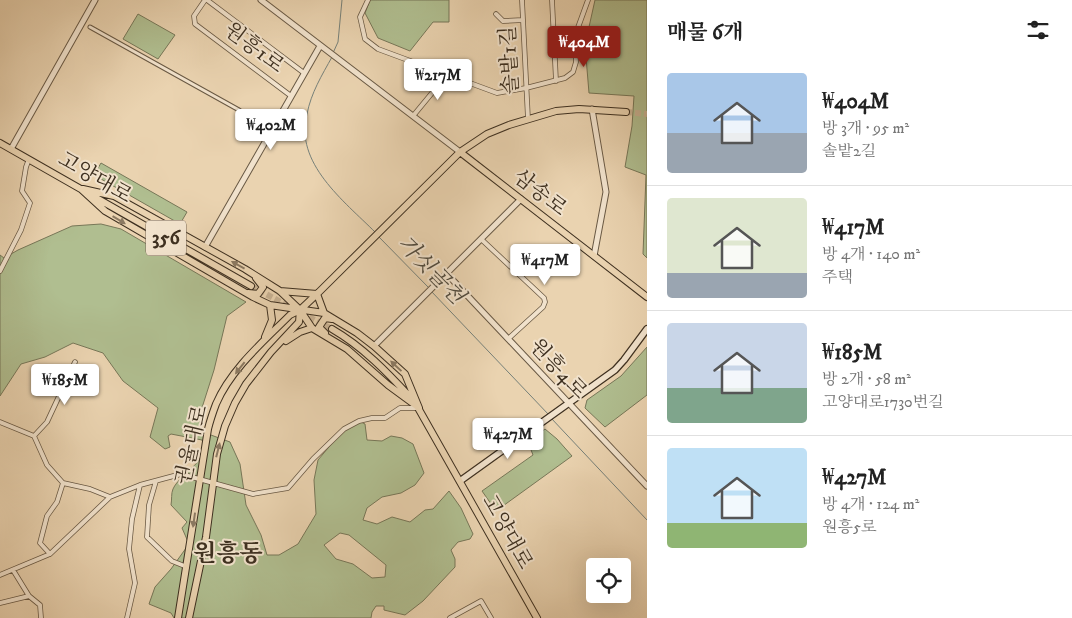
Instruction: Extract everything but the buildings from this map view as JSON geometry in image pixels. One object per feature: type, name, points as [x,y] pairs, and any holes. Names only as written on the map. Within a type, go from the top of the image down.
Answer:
[{"type":"main road","points":[[460,152],[487,134],[556,111],[592,109],[626,112]]},
{"type":"main road","name":"고양대로","points":[[0,143],[251,286]]},
{"type":"main road","name":"삼송로","points":[[460,152],[647,297]]},
{"type":"main road","name":"권율대로","points":[[178,618],[208,429],[217,402],[230,380],[261,344],[290,315],[300,310],[317,294],[460,152]]},
{"type":"main road","points":[[81,189],[114,196],[205,246],[280,291],[300,310],[312,328],[329,337],[361,360],[388,385],[419,408]]},
{"type":"main road","points":[[81,189],[105,211],[244,292],[270,305],[324,313],[338,320],[374,346],[405,374],[419,408]]},
{"type":"main road","points":[[244,292],[258,294],[263,287],[255,275]]},
{"type":"main road","points":[[280,291],[317,294],[324,313]]},
{"type":"main road","points":[[261,344],[272,320],[270,305]]},
{"type":"main road","name":"권율대로","points":[[189,618],[206,537],[212,482],[219,445],[225,426],[246,384],[299,322],[300,310]]},
{"type":"main road","points":[[329,337],[319,327],[325,318],[338,320]]},
{"type":"main road","points":[[272,352],[294,336],[312,328]]},
{"type":"main road","name":"고양대로","points":[[332,329],[356,345],[383,368],[419,408],[537,618]]},
{"type":"main road","points":[[460,481],[615,370],[647,329]]},
{"type":"street","points":[[11,149],[95,0]]},
{"type":"street","points":[[206,0],[304,73]]},
{"type":"street","name":"원흥1로","points":[[206,0],[194,16],[195,24],[291,96]]},
{"type":"street","name":"원흥1로","points":[[261,0],[413,116]]},
{"type":"street","points":[[368,0],[360,17],[365,39],[378,49],[497,93],[556,81],[566,78],[573,72],[576,62],[576,33],[588,0]]},
{"type":"street","name":"솔밭1길","points":[[522,0],[528,119]]},
{"type":"street","points":[[552,0],[556,81]]},
{"type":"street","points":[[496,14],[503,21],[523,20]]},
{"type":"street","points":[[90,27],[239,110],[264,127]]},
{"type":"street","points":[[205,246],[320,46]]},
{"type":"street","points":[[444,74],[432,93],[413,116],[460,152]]},
{"type":"street","points":[[592,109],[606,192],[594,256]]},
{"type":"street","points":[[0,271],[21,230],[30,203],[22,191],[29,160]]},
{"type":"street","points":[[374,346],[521,199]]},
{"type":"street","points":[[481,239],[544,298],[543,307],[508,339]]},
{"type":"street","name":"원흥4로","points":[[447,274],[647,486]]},
{"type":"street","points":[[34,436],[47,422],[75,362]]},
{"type":"street","points":[[0,575],[50,554],[110,497],[140,485],[181,474],[253,494],[288,488],[313,459],[344,429],[359,421],[385,418],[402,408],[419,408]]},
{"type":"street","points":[[0,422],[34,436],[47,465],[63,483],[90,489],[110,497]]},
{"type":"street","points":[[156,481],[149,505],[147,538],[172,561],[187,567]]},
{"type":"street","points":[[50,554],[40,543],[48,516],[57,502],[63,483]]},
{"type":"street","points":[[127,618],[135,584],[129,549],[132,519],[140,485]]},
{"type":"street","points":[[13,570],[29,596],[40,606],[41,618]]},
{"type":"street","points":[[0,604],[29,596]]},
{"type":"street","points":[[450,618],[481,601],[491,618]]},
{"type":"green space","points":[[370,0],[449,0],[449,22],[433,22],[410,51],[378,38],[365,13]]},
{"type":"green space","points":[[595,0],[647,0],[647,258],[643,254],[646,175],[625,167],[632,126],[634,96],[589,93],[585,45]]},
{"type":"green space","points":[[138,14],[175,35],[158,59],[123,39]]},
{"type":"green space","points":[[101,163],[187,212],[180,224],[94,175]]},
{"type":"green space","points":[[101,224],[121,229],[246,302],[227,316],[214,370],[200,414],[200,431],[230,442],[240,464],[246,505],[261,535],[267,555],[279,555],[298,544],[316,514],[314,480],[318,460],[344,429],[359,421],[365,424],[367,440],[382,441],[391,436],[402,438],[413,444],[424,473],[415,485],[401,493],[382,497],[367,508],[363,520],[377,524],[392,517],[410,522],[425,510],[433,509],[449,491],[461,508],[473,534],[470,539],[458,542],[451,550],[455,559],[455,567],[423,601],[405,615],[384,610],[384,606],[376,606],[371,618],[174,618],[171,613],[149,604],[155,587],[189,544],[182,528],[187,522],[171,505],[172,492],[177,483],[200,460],[204,447],[202,440],[171,434],[168,436],[170,447],[165,449],[150,437],[158,408],[123,381],[103,353],[73,343],[45,357],[21,364],[0,396],[0,255],[4,258],[72,226]],"holes":[[[340,533],[349,535],[386,565],[385,577],[372,578],[353,564],[336,559],[324,545]]]},
{"type":"green space","points":[[647,347],[647,395],[605,427],[585,408],[587,400],[621,376]]},
{"type":"green space","points":[[545,429],[572,456],[496,511],[482,491],[533,455],[528,442]]},
{"type":"waterway","name":"가싯골천","points":[[333,53],[338,42],[342,0]]},
{"type":"waterway","name":"가싯골천","points":[[332,57],[317,84],[309,106],[305,132],[308,149],[324,180],[375,232]]},
{"type":"waterway","name":"가싯골천","points":[[379,237],[429,288]]},
{"type":"waterway","name":"가싯골천","points":[[431,291],[549,415]]},
{"type":"waterway","name":"가싯골천","points":[[551,418],[647,520]]},
{"type":"tunnel","points":[[626,112],[647,114]]},
{"type":"tunnel","points":[[251,286],[292,308]]},
{"type":"tunnel","points":[[301,313],[332,329]]},
{"type":"district","name":"원흥동","points":[[228,554]]}]
